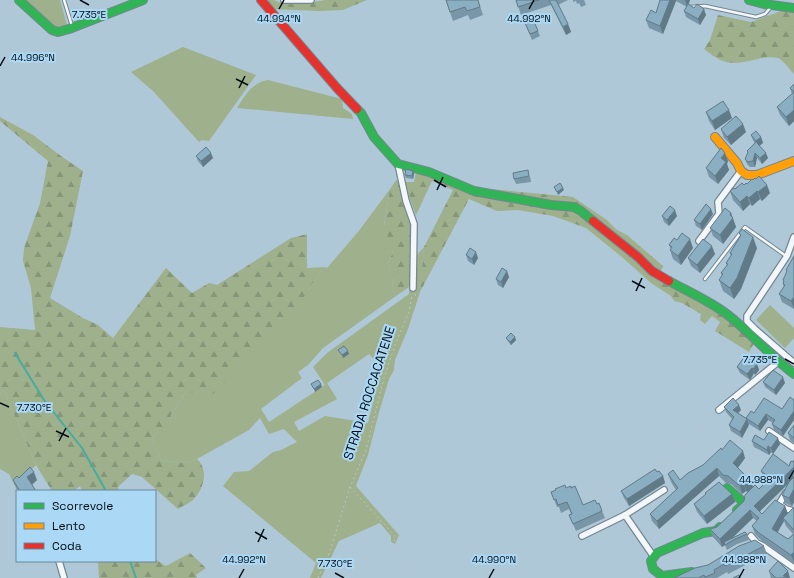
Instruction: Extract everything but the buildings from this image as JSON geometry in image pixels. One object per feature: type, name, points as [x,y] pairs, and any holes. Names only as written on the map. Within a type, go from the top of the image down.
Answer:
[{"type":"street","points":[[19,0],[52,30],[58,32],[143,0]]},
{"type":"street","points":[[262,0],[337,88],[361,113],[374,137],[398,164],[406,201],[414,224],[413,288]]},
{"type":"street","points":[[284,0],[311,0]]},
{"type":"street","points":[[749,0],[776,2],[794,8]]},
{"type":"street","points":[[715,137],[737,163],[741,171],[747,175],[757,175],[794,161]]},
{"type":"street","points":[[398,164],[429,172],[474,191],[551,205],[574,207],[638,257],[652,271],[727,314],[749,333],[778,362],[794,374]]},
{"type":"street","points":[[699,241],[719,214],[718,202],[741,171]]},
{"type":"street","points":[[794,237],[786,256],[747,316],[747,321],[754,329],[794,363]]},
{"type":"street","points":[[719,410],[778,362]]},
{"type":"street","points":[[769,431],[794,448]]},
{"type":"street","points":[[700,570],[686,574],[662,576],[653,569],[651,561],[657,553],[703,533],[716,531],[730,518],[743,505],[741,500],[727,488]]},
{"type":"street","points":[[582,536],[625,515],[664,490]]},
{"type":"street","points":[[788,491],[779,504],[786,509],[794,511]]},
{"type":"street","points":[[625,515],[654,557]]},
{"type":"street","points":[[751,536],[754,544],[763,546],[794,568]]},
{"type":"street","points":[[59,562],[64,578]]},
{"type":"lane","points":[[64,0],[72,28]]},
{"type":"lane","points":[[690,7],[705,6],[756,17],[765,14],[776,2]]},
{"type":"lane","points":[[705,279],[745,228],[786,256]]},
{"type":"path","points":[[207,147],[248,87],[258,78],[268,77],[332,94]]},
{"type":"path","points":[[687,199],[692,190],[711,167]]},
{"type":"path","points":[[413,288],[416,297],[434,311]]},
{"type":"path","name":"STRADA ROCCACATENE","points":[[318,578],[330,551],[350,487],[366,450],[384,378],[395,345],[409,312],[413,288]]},
{"type":"path","points":[[594,490],[619,487],[633,481],[672,456],[719,410]]},
{"type":"path","points":[[350,487],[395,536],[393,546],[421,578]]},
{"type":"green space","points":[[23,0],[60,0],[67,25],[56,29]]},
{"type":"green space","points":[[264,0],[308,3],[325,0],[367,0],[343,10],[319,11],[270,9]]},
{"type":"green space","points":[[784,10],[794,11],[794,74],[778,58],[766,57],[745,62],[732,63],[719,59],[704,49],[710,40],[718,15],[751,22]]},
{"type":"green space","points":[[183,47],[256,75],[209,141],[202,140],[199,142],[154,92],[131,72]]},
{"type":"green space","points":[[268,80],[342,99],[343,108],[352,114],[353,119],[237,108],[246,94],[253,87]]},
{"type":"green space","points":[[0,117],[33,135],[83,171],[70,236],[50,298],[83,318],[98,325],[113,338],[166,268],[192,293],[209,283],[217,285],[291,238],[307,234],[307,268],[325,267],[308,289],[308,292],[278,328],[213,394],[186,392],[171,415],[170,427],[160,435],[157,433],[152,437],[161,460],[186,463],[197,459],[203,468],[203,484],[197,495],[191,502],[178,509],[142,477],[132,474],[118,487],[119,490],[82,490],[80,486],[75,490],[51,490],[36,465],[4,391],[0,393],[0,327],[35,330],[31,288],[23,261],[24,248],[40,203],[48,161],[0,121]]},
{"type":"green space","points":[[416,172],[434,177],[473,192],[573,209],[593,224],[649,273],[726,318],[755,342],[749,352],[715,331],[720,322],[712,316],[705,324],[700,320],[701,314],[682,303],[674,301],[671,296],[651,283],[586,228],[553,216],[518,210],[497,211],[469,199],[420,292],[424,247],[453,190],[432,181],[416,215],[405,182],[414,182]]},
{"type":"green space","points":[[397,179],[411,223],[411,262],[409,287],[396,296],[392,288],[393,277],[388,265],[393,251],[385,242],[390,229],[384,226],[390,189]]},
{"type":"green space","points":[[481,188],[573,197],[607,220],[617,230],[627,235],[663,266],[660,274],[583,210],[477,189]]},
{"type":"green space","points":[[390,189],[384,225],[391,229],[393,251],[388,265],[393,277],[392,288],[396,296],[323,348],[308,365],[298,372],[302,378],[261,409],[269,422],[325,385],[313,367],[327,353],[409,294],[411,262],[424,247],[420,292],[408,329],[395,360],[394,370],[389,379],[368,455],[356,486],[399,535],[395,544],[391,542],[391,536],[380,523],[339,541],[321,578],[310,578],[316,563],[223,486],[234,472],[249,471],[273,452],[281,450],[297,442],[284,429],[269,434],[260,418],[249,430],[197,459],[186,463],[161,460],[152,437],[170,427],[171,415],[186,392],[308,289],[325,267],[327,268],[358,232]],"holes":[[[369,354],[381,367],[370,378],[377,386],[368,423],[325,416],[299,431],[294,422],[337,399],[327,383]]]},
{"type":"green space","points":[[770,305],[794,328],[794,338],[785,348],[756,320]]},
{"type":"green space","points":[[4,391],[36,465],[15,486],[9,474],[0,469],[0,393]]},
{"type":"green space","points":[[190,553],[206,568],[196,575],[197,578],[99,578],[98,562],[156,562],[156,560],[166,566]]},
{"type":"waterway","points":[[15,353],[44,400],[82,448],[105,490]]},
{"type":"waterway","points":[[130,562],[136,578]]},
{"type":"traffic: fast","points":[[19,0],[52,30],[58,32],[143,0]]},
{"type":"traffic: fast","points":[[749,0],[764,4],[794,8]]},
{"type":"traffic: fast","points":[[357,109],[361,113],[374,137],[398,164],[429,172],[474,191],[551,205],[574,207],[593,221]]},
{"type":"traffic: fast","points":[[669,281],[722,310],[794,374]]},
{"type":"traffic: fast","points":[[727,488],[741,500],[743,505],[737,510]]},
{"type":"traffic: fast","points":[[692,572],[662,576],[653,569],[651,561],[657,553],[703,533],[716,531],[720,527]]},
{"type":"traffic: slow","points":[[715,137],[737,163],[741,171],[747,175],[757,175],[794,161]]},
{"type":"traffic: jam","points":[[261,0],[357,109]]},
{"type":"traffic: jam","points":[[593,221],[638,257],[652,271],[669,281]]}]
